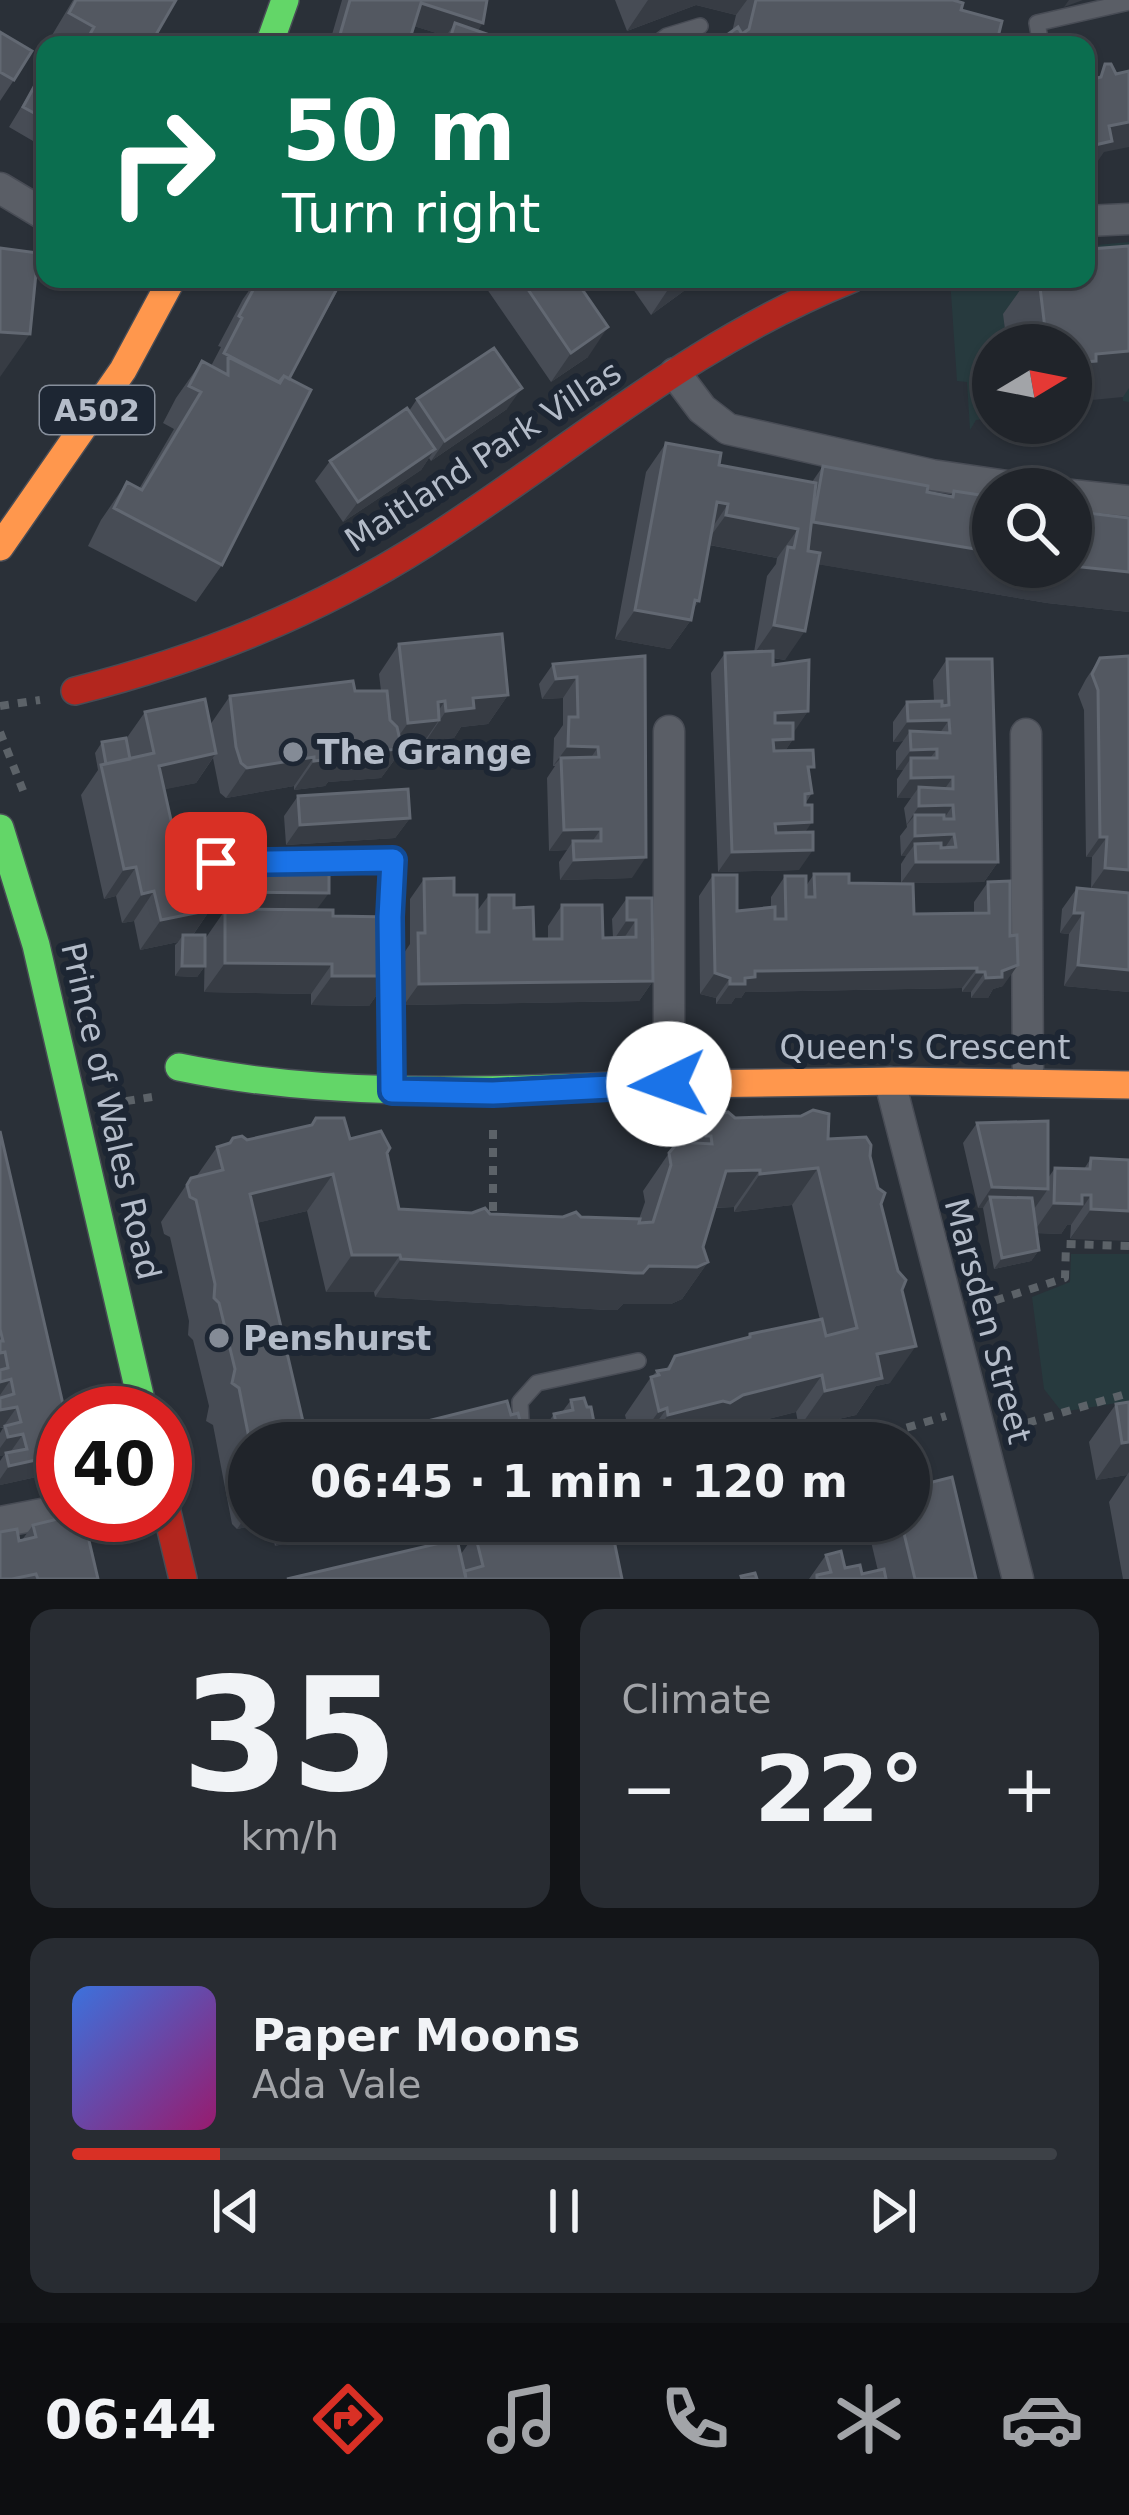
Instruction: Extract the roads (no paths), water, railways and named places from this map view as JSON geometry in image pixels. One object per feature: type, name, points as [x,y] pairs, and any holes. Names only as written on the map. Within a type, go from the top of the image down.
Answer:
[{"type":"street","points":[[272,36],[285,0]]},
{"type":"street","points":[[0,188],[36,210]]},
{"type":"street","points":[[1095,221],[1129,219]]},
{"type":"street","name":"A502","points":[[0,545],[124,370],[161,288]]},
{"type":"street","name":"Maitland Park Villas","points":[[76,692],[185,662],[305,611],[426,543],[754,321],[824,288]]},
{"type":"street","points":[[675,373],[703,409],[728,429],[972,481]]},
{"type":"street","points":[[1092,497],[1129,501]]},
{"type":"street","points":[[669,730],[669,1084]]},
{"type":"street","points":[[1026,734],[1028,1081]]},
{"type":"street","name":"Prince of Wales Road","points":[[0,828],[41,967],[138,1386]]},
{"type":"street","name":"Queen's Crescent","points":[[179,1067],[232,1080],[493,1093],[669,1084],[1129,1084]]},
{"type":"street","name":"Marsden Street","points":[[890,1082],[1018,1579]]},
{"type":"street","points":[[0,1522],[36,1515]]},
{"type":"street","points":[[174,1542],[183,1579]]},
{"type":"lane","points":[[1039,36],[1037,23],[1129,2]]},
{"type":"lane","points":[[667,36],[700,26]]},
{"type":"lane","points":[[216,863],[393,860],[392,1091]]},
{"type":"lane","points":[[521,1422],[520,1402],[537,1384],[638,1361]]},
{"type":"place","name":"The Grange","points":[[293,752]]},
{"type":"place","name":"Penshurst","points":[[219,1338]]}]
